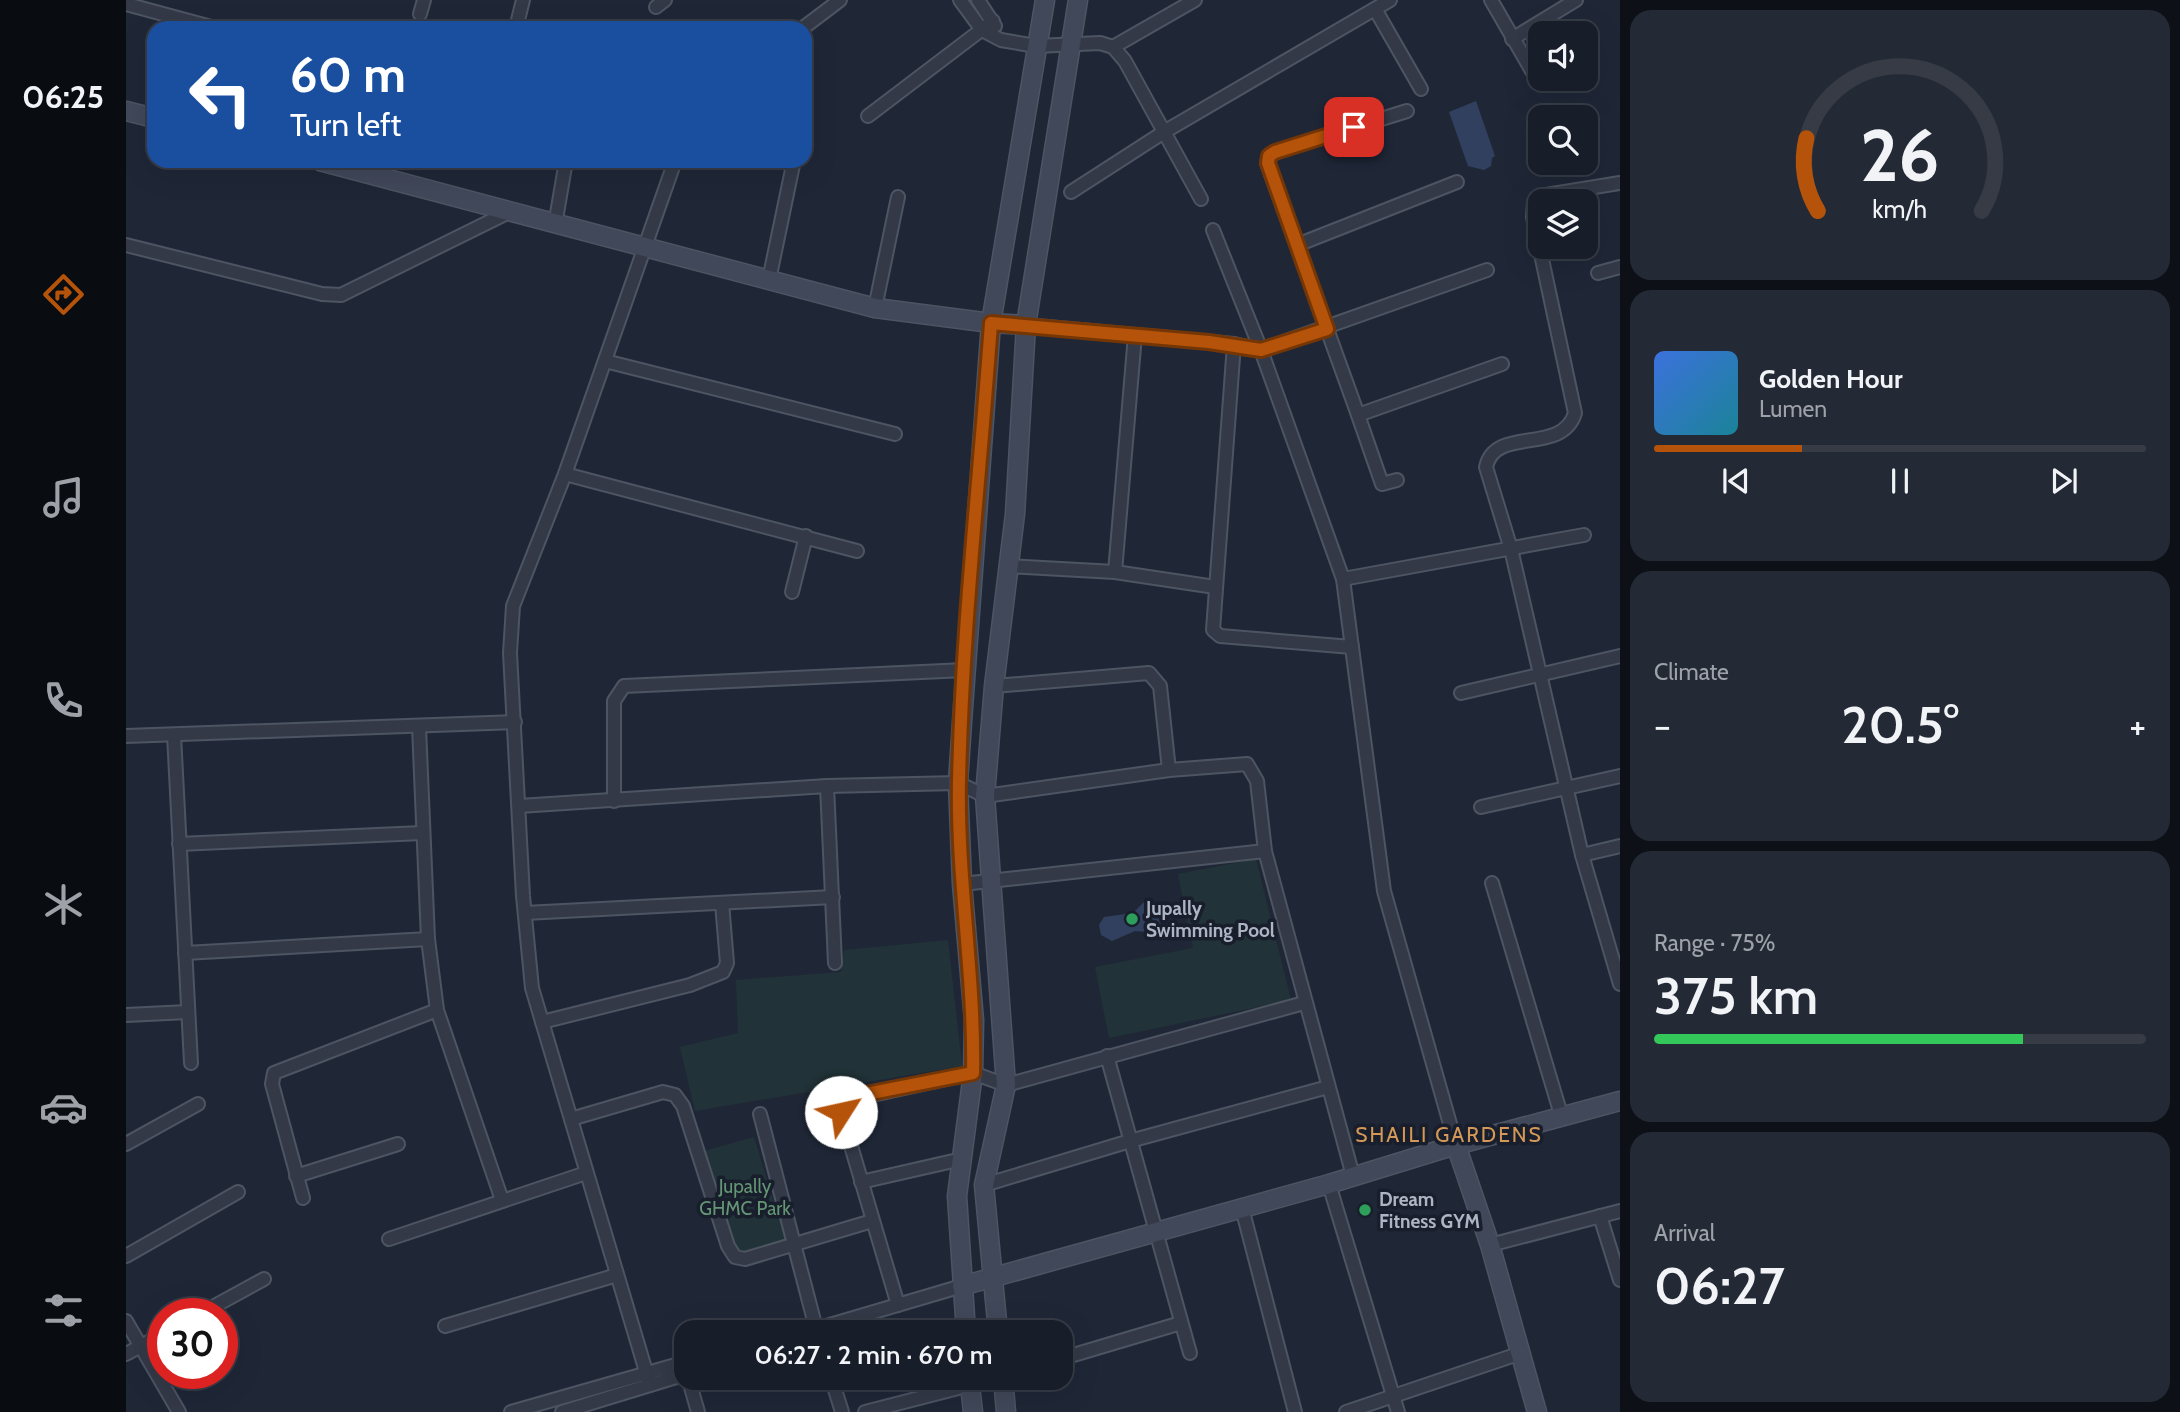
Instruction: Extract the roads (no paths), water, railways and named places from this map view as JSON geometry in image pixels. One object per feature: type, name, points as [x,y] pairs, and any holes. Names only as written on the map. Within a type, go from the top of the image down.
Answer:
[{"type":"street","points":[[420,14],[424,0]]},
{"type":"street","points":[[518,21],[523,0]]},
{"type":"street","points":[[812,21],[840,0]]},
{"type":"street","points":[[960,0],[982,30],[1001,40],[1036,46],[1100,43],[1113,47],[1125,61],[1201,199]]},
{"type":"street","points":[[978,0],[993,21],[1001,40]]},
{"type":"street","points":[[965,1320],[957,1196],[973,1073],[974,1020],[962,884],[958,783],[991,323],[1045,0]]},
{"type":"street","points":[[997,1320],[984,1185],[1006,1085],[989,882],[985,796],[994,686],[1015,514],[1026,325],[1078,0]]},
{"type":"street","points":[[1113,47],[1195,0]]},
{"type":"street","points":[[1072,192],[1164,132],[1390,0]]},
{"type":"street","points":[[1491,0],[1528,64]]},
{"type":"street","points":[[1513,39],[1576,0]]},
{"type":"street","points":[[126,4],[189,21]]},
{"type":"street","points":[[1375,9],[1421,89]]},
{"type":"street","points":[[868,116],[993,21]]},
{"type":"street","points":[[126,111],[147,116]]},
{"type":"street","points":[[1397,480],[1382,484],[1268,163],[1269,156],[1407,111]]},
{"type":"street","points":[[346,168],[875,308],[991,323],[1234,344],[1261,350],[1327,329],[1487,270]]},
{"type":"street","points":[[555,225],[565,168]]},
{"type":"street","points":[[648,1379],[532,988],[510,653],[513,606],[565,474],[673,168]]},
{"type":"street","points":[[769,280],[792,168]]},
{"type":"street","points":[[1297,245],[1457,182]]},
{"type":"street","points":[[1620,183],[1546,195],[1534,202],[1533,217],[1576,412],[1571,426],[1557,436],[1497,447],[1489,454],[1486,467],[1511,549],[1582,855],[1620,984]]},
{"type":"street","points":[[875,308],[898,197]]},
{"type":"street","points":[[126,246],[322,294],[341,295],[509,212]]},
{"type":"street","points":[[1213,230],[1261,350],[1343,579],[1384,891],[1456,1144],[1490,1245],[1537,1412]]},
{"type":"street","points":[[1598,273],[1620,267]]},
{"type":"street","points":[[1115,572],[1135,335]]},
{"type":"street","points":[[1234,344],[1212,625],[1216,634],[1352,648]]},
{"type":"street","points":[[605,361],[895,434]]},
{"type":"street","points":[[1358,415],[1502,364]]},
{"type":"street","points":[[565,474],[857,551]]},
{"type":"street","points":[[1343,579],[1584,534]]},
{"type":"street","points":[[792,592],[806,536]]},
{"type":"street","points":[[1008,566],[1115,572],[1215,587]]},
{"type":"street","points":[[1461,693],[1620,656]]},
{"type":"street","points":[[614,801],[614,701],[624,686],[965,670]]},
{"type":"street","points":[[994,686],[1149,673],[1160,687],[1169,770]]},
{"type":"street","points":[[126,736],[515,722]]},
{"type":"street","points":[[419,727],[428,939],[437,1010],[502,1200]]},
{"type":"street","points":[[174,735],[191,1063]]},
{"type":"street","points":[[519,806],[827,786],[958,783],[985,796],[1169,770],[1237,763],[1250,766],[1257,780],[1265,852],[1353,1176]]},
{"type":"street","points":[[1480,807],[1620,776]]},
{"type":"street","points":[[827,786],[835,963]]},
{"type":"street","points":[[179,844],[422,833]]},
{"type":"street","points":[[1582,855],[1620,846]]},
{"type":"street","points":[[962,884],[1265,852]]},
{"type":"street","points":[[1492,883],[1562,1118]]},
{"type":"street","points":[[525,913],[833,897]]},
{"type":"street","points":[[542,1022],[690,985],[723,972],[727,963],[722,903]]},
{"type":"street","points":[[185,953],[428,939]]},
{"type":"street","points":[[898,1305],[841,1112],[845,1101],[973,1073],[1006,1085],[1304,1003]]},
{"type":"street","points":[[303,1198],[272,1084],[274,1073],[437,1010]]},
{"type":"street","points":[[126,1015],[188,1012]]},
{"type":"street","points":[[1107,1056],[1190,1353]]},
{"type":"street","points":[[984,1185],[1130,1141],[1328,1087]]},
{"type":"street","points":[[570,1119],[663,1092],[675,1095],[683,1106],[728,1246],[735,1256],[745,1259],[872,1221]]},
{"type":"street","points":[[849,1320],[992,1277],[1329,1184],[1456,1144],[1620,1101]]},
{"type":"street","points":[[126,1143],[198,1104]]},
{"type":"street","points":[[760,1114],[796,1244],[811,1320]]},
{"type":"street","points":[[296,1176],[398,1144]]},
{"type":"street","points":[[862,1182],[962,1159]]},
{"type":"street","points":[[389,1239],[586,1173]]},
{"type":"street","points":[[1329,1184],[1398,1412]]},
{"type":"street","points":[[126,1256],[238,1192]]},
{"type":"street","points":[[1242,1208],[1295,1412]]},
{"type":"street","points":[[1490,1245],[1620,1211]]},
{"type":"street","points":[[1600,1216],[1620,1280]]},
{"type":"street","points":[[445,1326],[617,1275]]},
{"type":"street","points":[[229,1298],[264,1279]]},
{"type":"street","points":[[126,1321],[179,1412]]},
{"type":"street","points":[[1073,1355],[1181,1323]]},
{"type":"street","points":[[126,1354],[147,1343]]},
{"type":"street","points":[[1346,1412],[1521,1353]]},
{"type":"street","points":[[512,1412],[674,1372]]},
{"type":"street","points":[[562,1412],[648,1379]]},
{"type":"street","points":[[692,1390],[698,1412]]},
{"type":"street","points":[[835,1390],[842,1412]]},
{"type":"street","points":[[865,1412],[940,1390]]},
{"type":"street","points":[[971,1390],[973,1412]]},
{"type":"street","points":[[1004,1390],[1006,1412]]},
{"type":"water","points":[[1476,101],[1495,156],[1491,166],[1484,170],[1468,166],[1449,112]]},
{"type":"water","name":"Jupally Swimming Pool","points":[[1148,898],[1164,914],[1158,933],[1135,931],[1112,941],[1101,935],[1099,925],[1104,917],[1133,913]]},
{"type":"place","name":"Jupally Swimming Pool","points":[[1132,919]]},
{"type":"place","name":"Dream Fitness GYM","points":[[1365,1210]]},
{"type":"district","name":"SHAILI GARDENS","points":[[1449,1135]]},
{"type":"park label","name":"Jupally GHMC Park","points":[[745,1197]]}]
